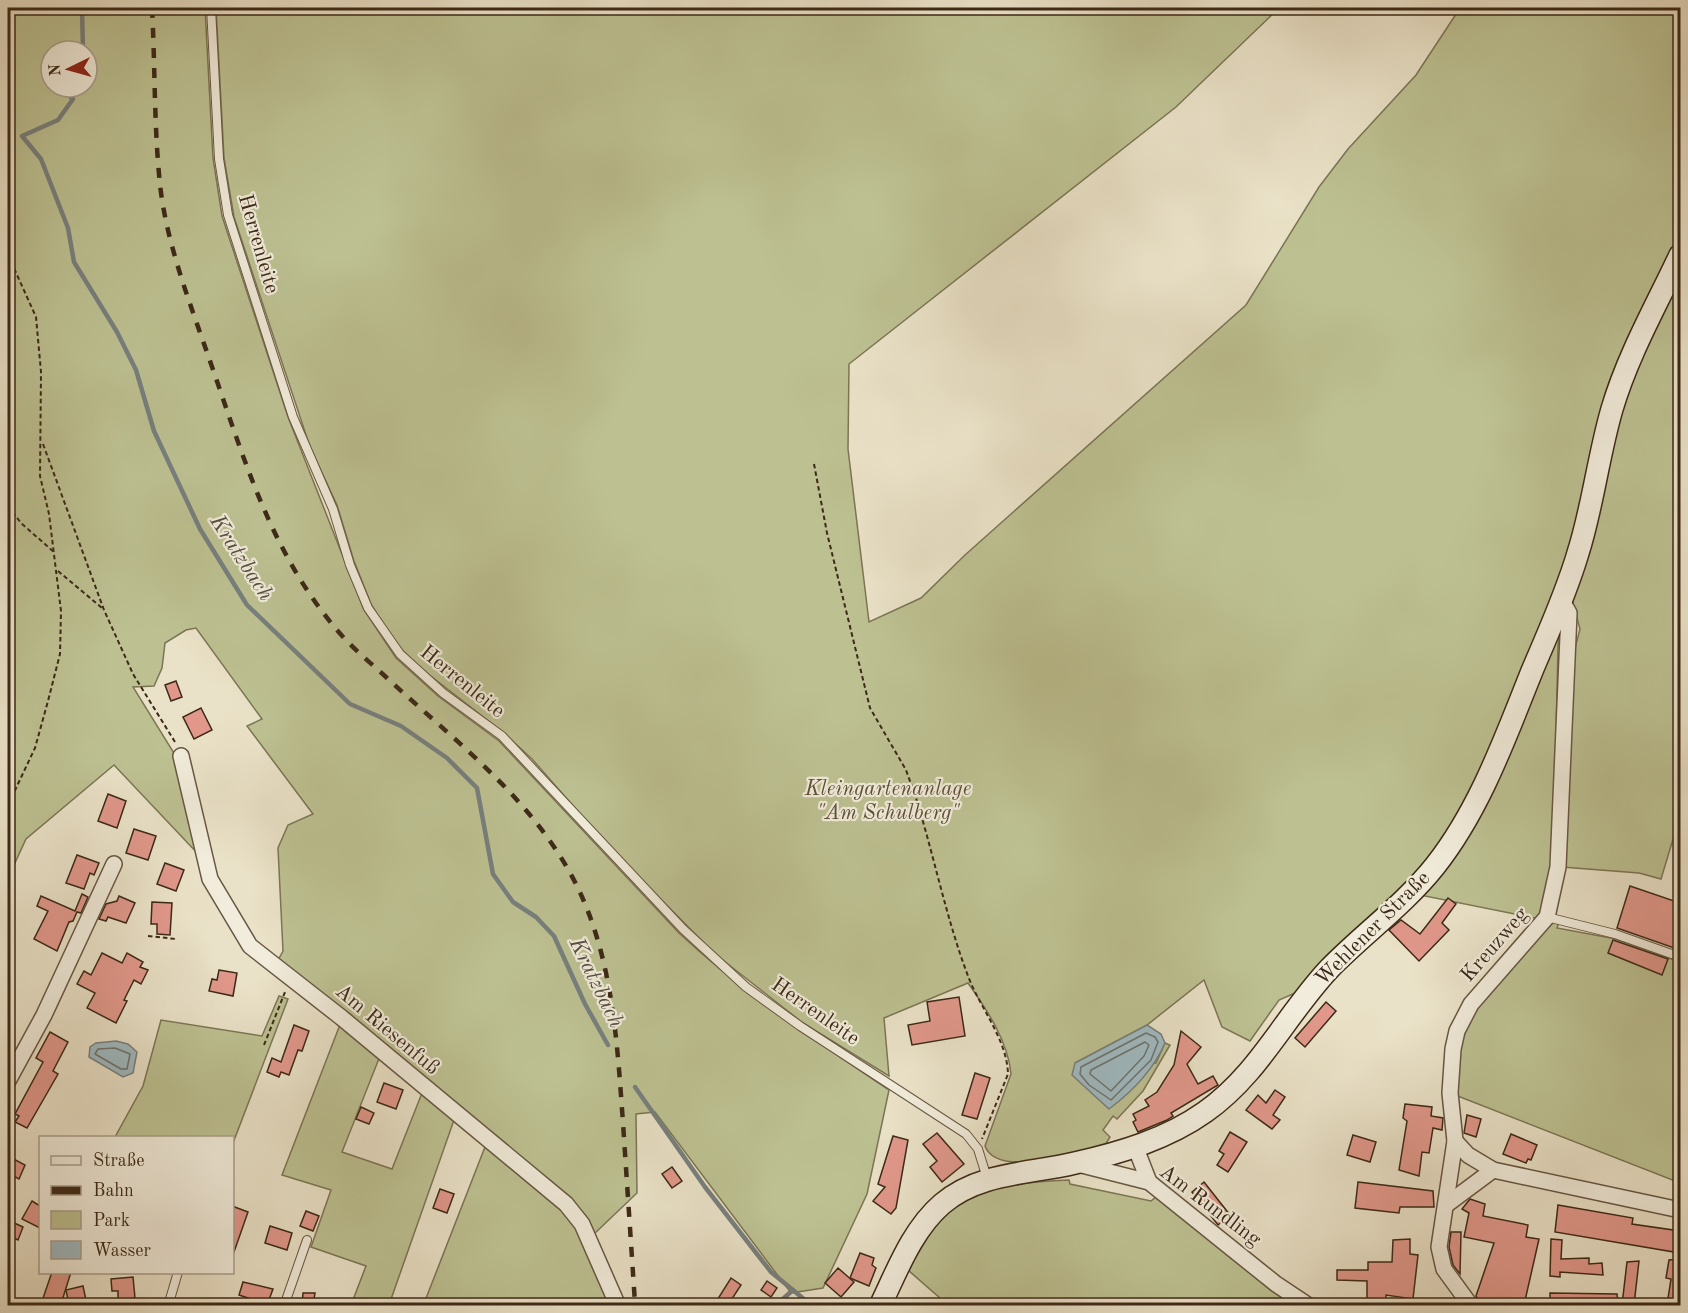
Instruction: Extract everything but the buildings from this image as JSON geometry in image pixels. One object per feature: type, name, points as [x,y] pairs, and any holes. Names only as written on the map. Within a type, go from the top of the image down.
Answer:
[{"type":"street","name":"Wehlener Straße","points":[[880,1305],[912,1240],[927,1219],[956,1194],[988,1179],[1074,1163],[1135,1146],[1186,1124],[1240,1084],[1327,971],[1409,895],[1436,864],[1466,819],[1497,759],[1578,554],[1612,410],[1625,371],[1680,255]]},
{"type":"street","name":"Kreuzweg","points":[[1471,1305],[1444,1269],[1438,1247],[1455,1141],[1450,1093],[1453,1049],[1457,1030],[1471,1004],[1547,917],[1558,867],[1569,613],[1561,599]]},
{"type":"street","name":"Am Riesenfuß","points":[[181,756],[210,879],[250,946],[342,1018],[566,1204],[582,1224],[618,1305]]},
{"type":"street","points":[[8,1080],[44,1015],[114,864]]},
{"type":"street","points":[[1455,1141],[1468,1155],[1493,1170],[1680,1210]]},
{"type":"street","points":[[1135,1146],[1149,1182]]},
{"type":"street","name":"Am Rundling","points":[[1074,1163],[1089,1169],[1149,1182],[1276,1284],[1309,1305]]},
{"type":"street","points":[[1446,1205],[1493,1170]]},
{"type":"lane","name":"Herrenleite","points":[[211,8],[219,159],[228,215],[293,417],[333,509],[350,565],[368,608],[400,654],[442,693],[502,736],[610,854],[711,956],[746,987],[800,1026],[966,1134],[978,1149]]},
{"type":"lane","points":[[1547,917],[1615,934],[1680,957]]},
{"type":"lane","points":[[978,1149],[988,1179]]},
{"type":"lane","points":[[284,1305],[307,1240]]},
{"type":"lane","points":[[168,1305],[177,1274]]},
{"type":"path","points":[[8,255],[36,317],[41,372],[40,476],[49,514],[61,610],[60,654],[35,748],[8,805]]},
{"type":"path","points":[[42,442],[104,610],[133,674],[170,731],[181,756]]},
{"type":"path","points":[[814,464],[827,533],[870,708],[906,770],[923,818],[968,975],[998,1037],[1008,1064],[1008,1074],[978,1149]]},
{"type":"path","points":[[8,506],[21,523],[55,553]]},
{"type":"path","points":[[57,569],[104,610]]},
{"type":"path","points":[[148,936],[176,939]]},
{"type":"path","points":[[264,1045],[290,978]]},
{"type":"green space","points":[[8,8],[205,8],[213,158],[222,216],[288,417],[364,610],[396,658],[438,696],[499,741],[679,933],[703,955],[807,1035],[889,1090],[867,1194],[823,1288],[791,1293],[655,1112],[636,1114],[637,1193],[594,1234],[277,962],[283,951],[278,848],[288,825],[313,814],[247,726],[262,719],[196,628],[186,630],[165,643],[162,668],[154,686],[133,687],[177,758],[200,856],[114,765],[26,839],[8,878]]},
{"type":"green space","name":"Kleingartenanlage \"Am Schulberg\"","points":[[216,8],[1279,8],[1176,107],[849,364],[848,449],[869,622],[921,598],[965,555],[1246,305],[1319,187],[1348,149],[1416,75],[1460,8],[1680,8],[1680,240],[1637,329],[1570,552],[1494,752],[1429,862],[1302,990],[1279,1000],[1250,1041],[1222,1027],[1204,980],[1147,1025],[1075,1063],[1156,1063],[1165,1043],[1170,1045],[1143,1091],[1117,1119],[1113,1116],[1103,1130],[1110,1137],[1104,1147],[1039,1161],[1005,1161],[992,1156],[985,1146],[1011,1074],[1001,1038],[968,983],[884,1018],[889,1076],[803,1023],[715,954],[612,850],[532,759],[504,733],[423,670],[402,650],[371,604],[354,561],[337,505],[310,447],[234,217],[224,158]]},
{"type":"green space","points":[[1680,269],[1680,816],[1661,879],[1639,873],[1562,867],[1571,664],[1580,629],[1573,603],[1573,582],[1617,410]]},
{"type":"green space","points":[[1561,627],[1558,646],[1553,867],[1540,919],[1420,895]]},
{"type":"green space","points":[[1547,917],[1560,920],[1557,928],[1616,939],[1680,962],[1680,1183],[1450,1093],[1457,1031]]},
{"type":"green space","points":[[279,996],[288,999],[234,1140],[234,1136],[116,1136],[143,1086],[161,1020],[262,1036]]},
{"type":"green space","points":[[341,1022],[380,1056],[342,1152],[392,1169],[422,1093],[454,1120],[389,1305],[351,1305],[366,1266],[311,1247],[331,1190],[282,1175]]},
{"type":"green space","points":[[485,1147],[520,1172],[576,1223],[612,1306],[423,1306]]},
{"type":"green space","points":[[1069,1180],[1070,1184],[1151,1201],[1157,1196],[1296,1305],[948,1305],[908,1270],[938,1223],[951,1210],[966,1201],[982,1193],[1016,1184]]},
{"type":"water","points":[[1147,1025],[1161,1034],[1165,1043],[1155,1063],[1141,1080],[1109,1109],[1072,1075],[1075,1063]]},
{"type":"water","points":[[116,1041],[128,1044],[137,1052],[133,1073],[123,1077],[89,1057],[90,1047],[96,1043]]},
{"type":"waterway","name":"Kratzbach","points":[[82,8],[83,39]]},
{"type":"waterway","name":"Kratzbach","points":[[73,99],[58,120],[22,136],[41,159],[68,228],[74,262],[117,332],[136,370],[154,431],[200,529],[247,605],[350,704],[401,726],[447,758],[477,788],[493,874],[513,902],[536,917],[554,936],[585,1004],[608,1045]]},
{"type":"waterway","name":"Kratzbach","points":[[635,1087],[705,1187],[771,1272],[805,1300],[822,1306]]},
{"type":"waterway","points":[[775,1306],[793,1290]]},
{"type":"railway","points":[[152,8],[157,153],[166,222],[186,292],[236,435],[279,542],[319,607],[344,638],[491,773],[538,825],[576,884],[588,912],[606,971],[615,1031],[635,1303]]}]
